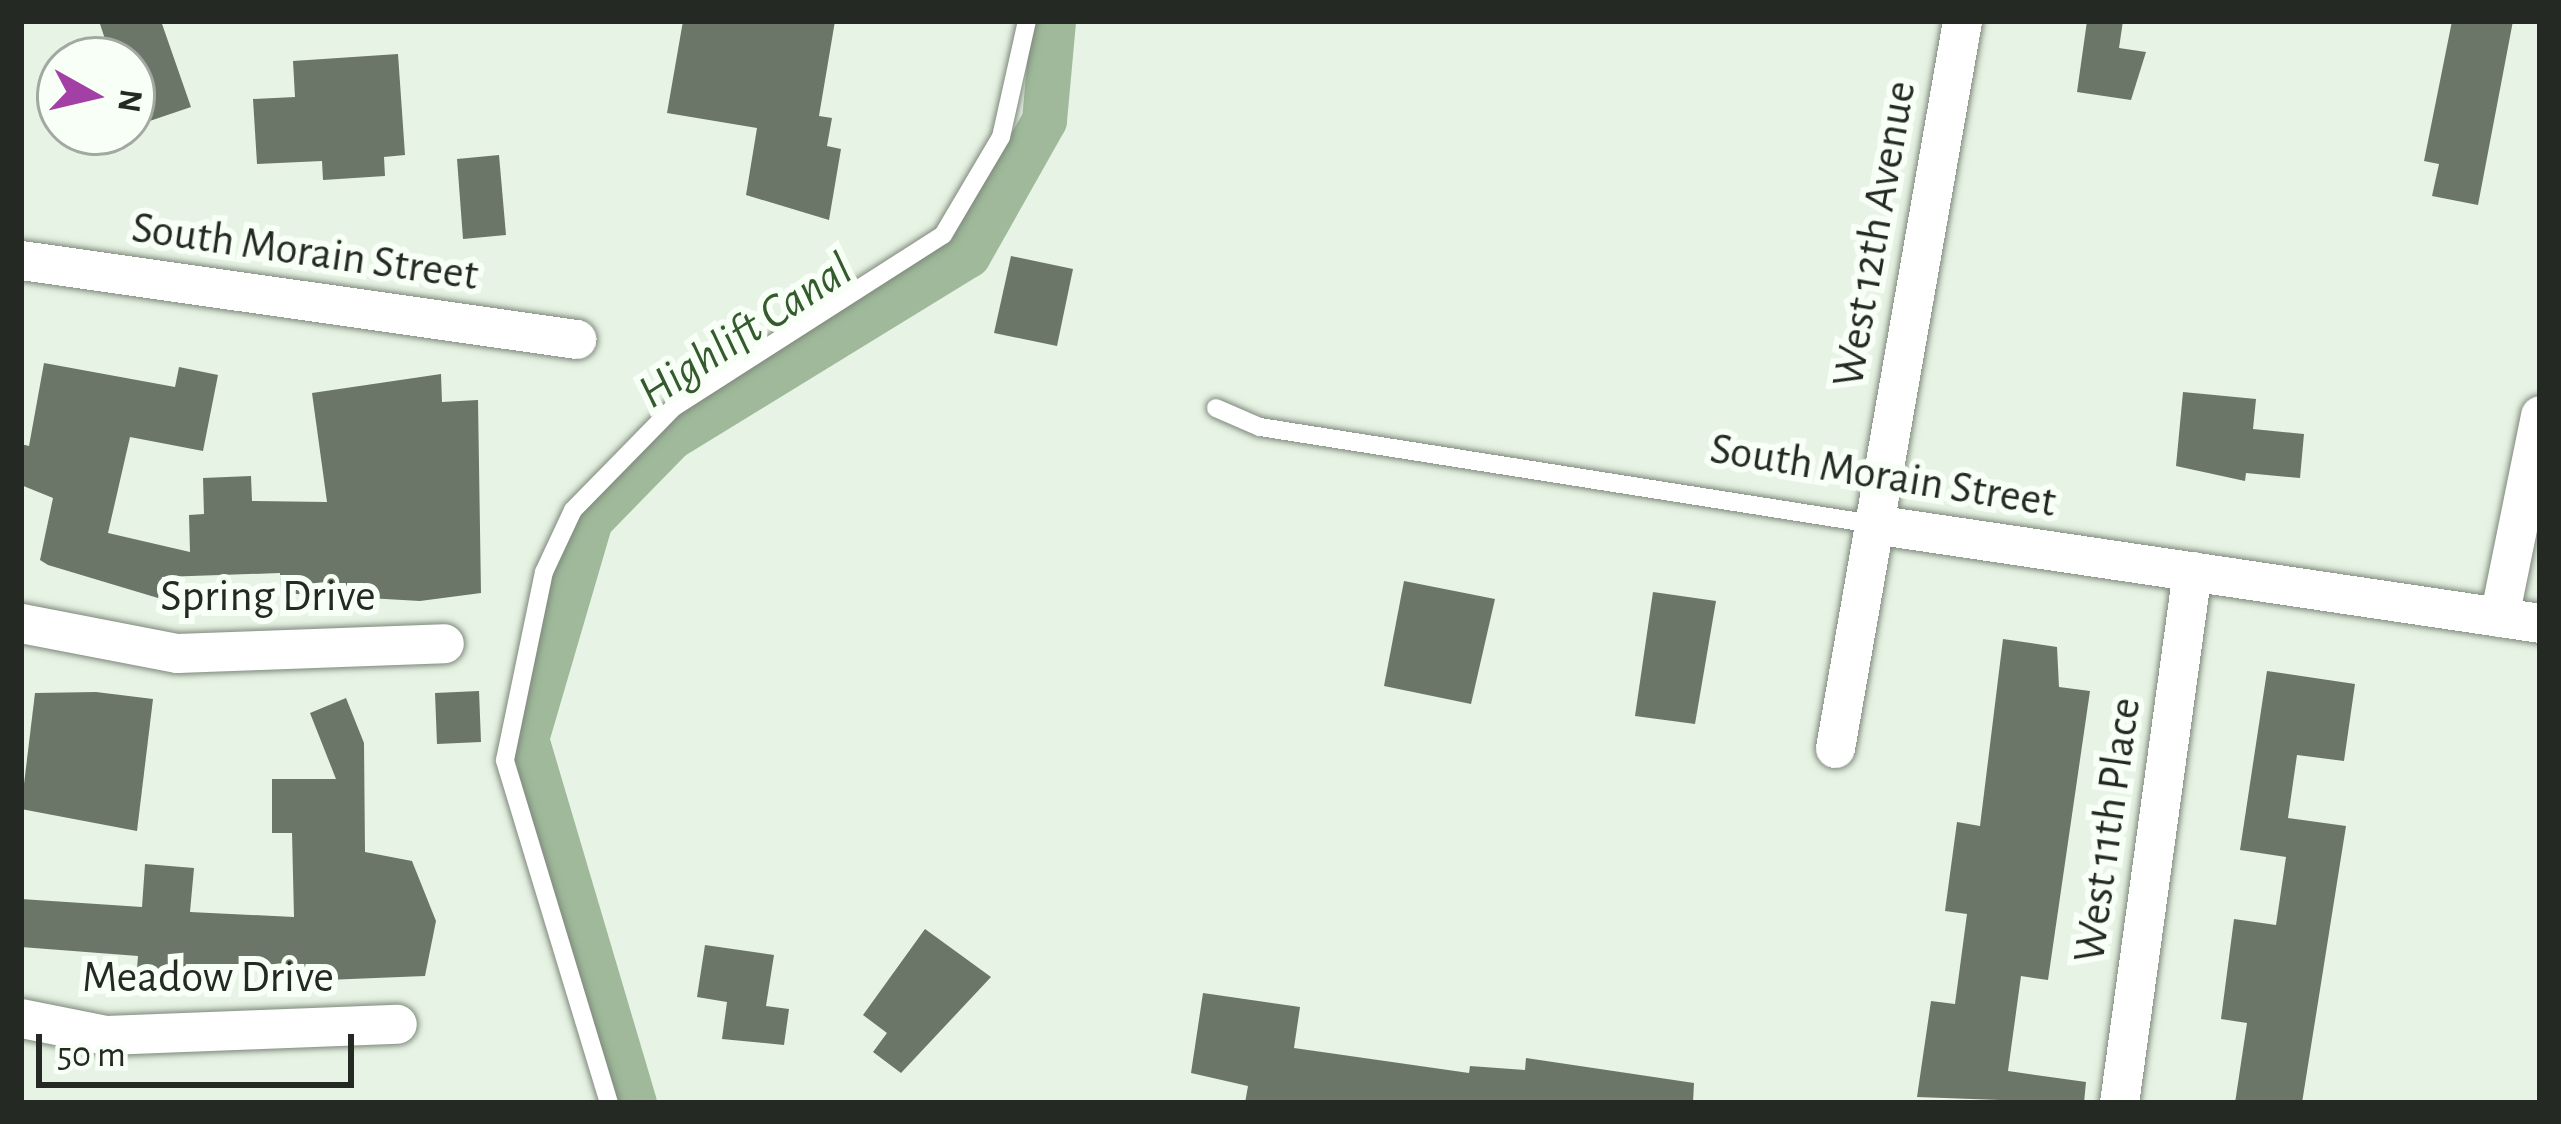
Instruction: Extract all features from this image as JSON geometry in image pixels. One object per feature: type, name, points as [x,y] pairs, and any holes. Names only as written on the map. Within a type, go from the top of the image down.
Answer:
[{"type":"street","name":"West 12th Avenue","points":[[1835,748],[1963,21]]},
{"type":"street","name":"South Morain Street","points":[[21,260],[576,339]]},
{"type":"street","points":[[2500,617],[2540,415]]},
{"type":"street","name":"South Morain Street","points":[[1873,524],[2540,623]]},
{"type":"street","name":"West 11th Place","points":[[2119,1103],[2192,571]]},
{"type":"street","name":"Spring Drive","points":[[21,623],[177,653],[444,644]]},
{"type":"street","name":"Meadow Drive","points":[[21,1018],[106,1035],[397,1024]]},
{"type":"lane","points":[[609,1103],[505,760],[544,572],[573,510],[674,407],[944,235],[1001,136],[1027,21]]},
{"type":"lane","name":"South Morain Street","points":[[1216,408],[1260,427],[1873,524]]},
{"type":"building","points":[[99,21],[161,21],[191,107],[156,119],[156,36],[104,36]]},
{"type":"building","points":[[683,21],[835,21],[819,116],[832,118],[827,146],[841,149],[829,220],[746,195],[757,128],[667,113]]},
{"type":"building","points":[[2087,21],[2123,21],[2119,48],[2146,52],[2131,100],[2077,92]]},
{"type":"building","points":[[2452,21],[2513,21],[2478,205],[2432,196],[2439,164],[2424,161]]},
{"type":"building","points":[[398,54],[405,155],[384,157],[385,176],[323,180],[322,161],[257,164],[253,99],[295,97],[293,61]]},
{"type":"building","points":[[499,155],[506,235],[463,239],[457,159]]},
{"type":"building","points":[[1011,256],[1073,269],[1057,346],[994,333]]},
{"type":"building","points":[[44,363],[175,387],[179,367],[218,375],[203,451],[130,437],[108,533],[190,552],[189,515],[204,514],[203,478],[251,476],[252,501],[327,502],[312,393],[441,374],[442,402],[478,400],[481,593],[420,601],[280,593],[280,573],[162,577],[158,598],[48,565],[40,560],[53,498],[21,485],[21,444],[29,446]]},
{"type":"building","points":[[2183,392],[2256,399],[2253,429],[2304,434],[2300,478],[2246,473],[2245,481],[2176,466]]},
{"type":"building","points":[[1404,581],[1495,599],[1471,704],[1384,686]]},
{"type":"building","points":[[1653,592],[1716,601],[1695,724],[1635,716]]},
{"type":"building","points":[[2003,639],[2057,647],[2059,687],[2090,691],[2048,980],[2021,976],[2008,1071],[2086,1082],[2084,1103],[1917,1097],[1931,1001],[1955,1004],[1967,914],[1945,911],[1957,822],[1980,826]]},
{"type":"building","points":[[2267,671],[2355,684],[2344,761],[2297,755],[2288,818],[2346,826],[2302,1103],[2235,1103],[2247,1023],[2221,1019],[2234,919],[2276,925],[2286,857],[2240,850]]},
{"type":"building","points":[[479,691],[481,742],[437,744],[435,693]]},
{"type":"building","points":[[96,692],[153,699],[137,831],[21,809],[35,693]]},
{"type":"building","points":[[346,698],[364,743],[365,852],[412,861],[436,921],[425,976],[326,980],[322,969],[186,964],[184,986],[136,982],[138,956],[21,947],[21,899],[142,907],[145,864],[194,868],[190,912],[294,917],[292,833],[272,833],[272,779],[336,779],[310,713]]},
{"type":"building","points":[[925,929],[991,977],[901,1073],[873,1052],[887,1033],[863,1015]]},
{"type":"building","points":[[705,945],[774,955],[766,1006],[789,1009],[784,1045],[722,1039],[727,1002],[697,997]]},
{"type":"building","points":[[1203,993],[1300,1007],[1294,1048],[1469,1073],[1470,1066],[1525,1070],[1526,1058],[1694,1083],[1693,1103],[1245,1103],[1248,1086],[1191,1073]]},
{"type":"waterway","name":"Highlift Canal","points":[[634,1103],[526,739],[590,520],[671,437],[968,255],[1044,120],[1053,21]]}]
